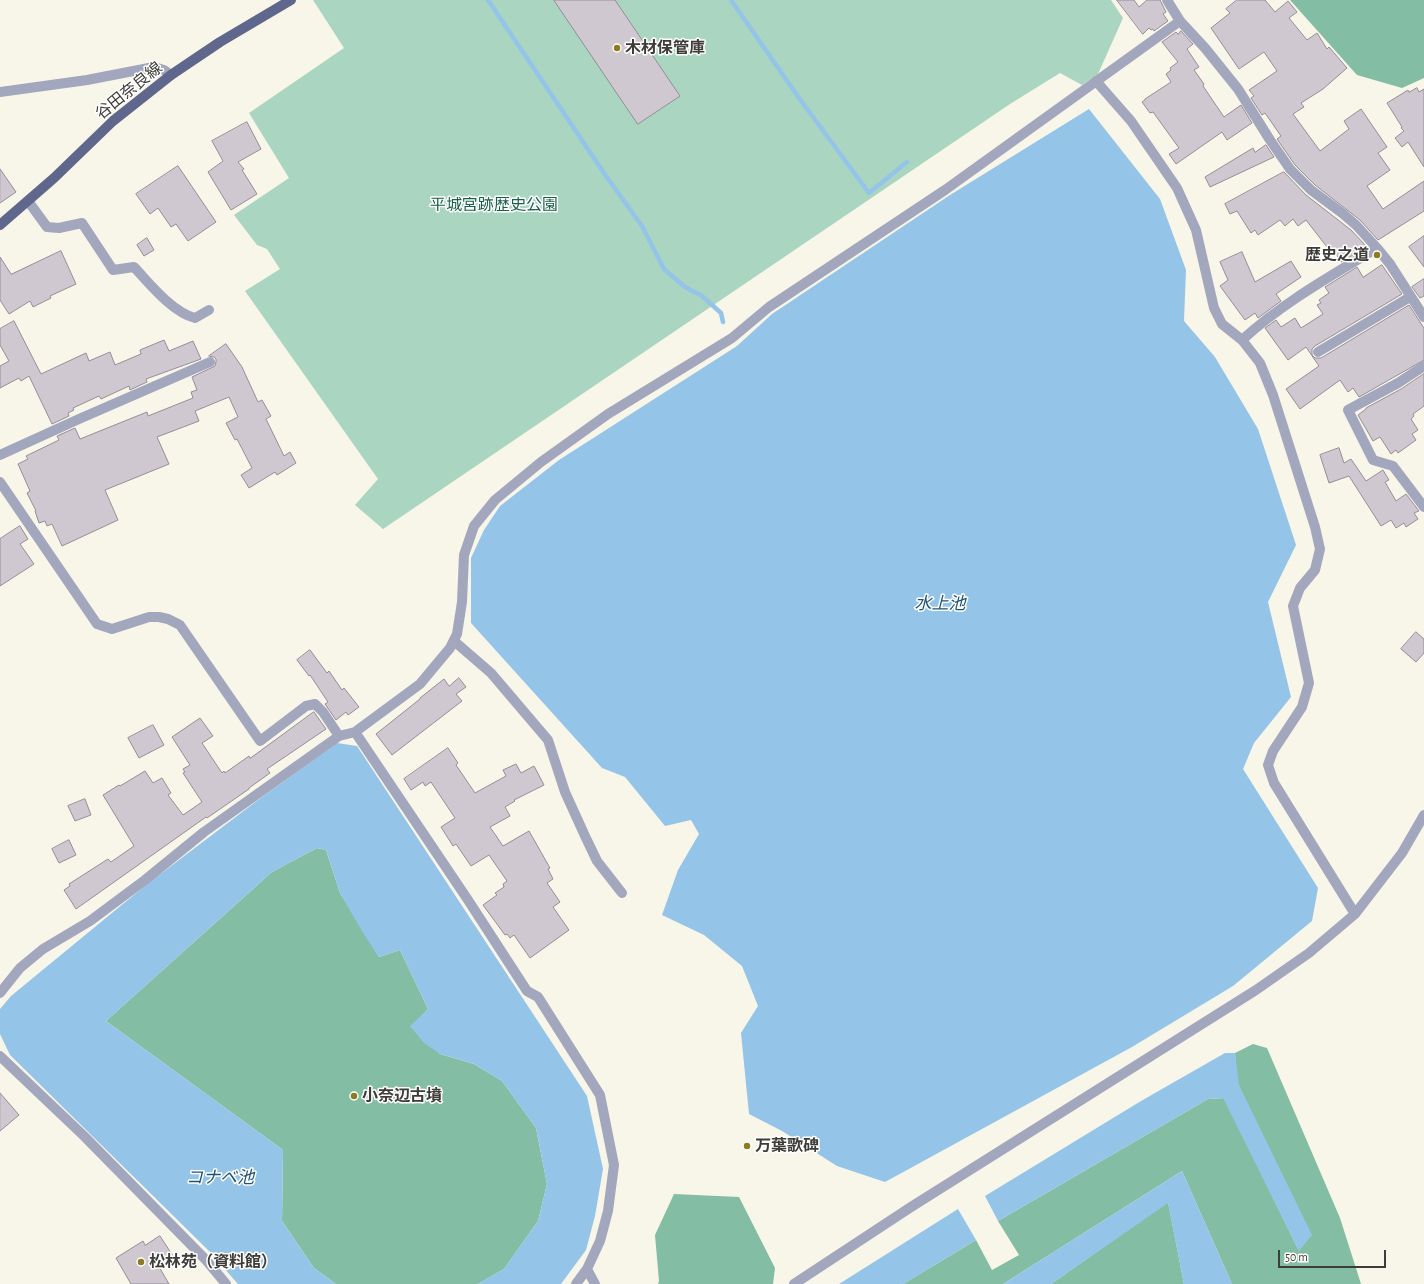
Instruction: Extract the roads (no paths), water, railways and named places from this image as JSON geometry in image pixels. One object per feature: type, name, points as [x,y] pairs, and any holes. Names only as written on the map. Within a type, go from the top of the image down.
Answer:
[{"type":"main road","name":"谷田奈良線","points":[[0,225],[54,178],[113,121],[171,76],[220,42],[291,0]]},
{"type":"street","points":[[1167,0],[1180,21],[1205,48],[1238,90],[1290,169],[1311,190],[1356,225],[1377,248],[1390,264],[1424,317]]},
{"type":"street","points":[[0,993],[20,968],[43,949],[90,921],[145,880],[204,832],[339,736],[355,732],[420,684],[450,648],[457,634],[462,602],[464,555],[474,526],[494,500],[541,462],[608,414],[732,338],[769,307],[945,190],[1180,21]]},
{"type":"street","points":[[0,92],[87,80],[152,63],[171,76]]},
{"type":"street","points":[[1096,81],[1131,121],[1177,188],[1196,230],[1214,308],[1222,324],[1242,340],[1260,363],[1273,395],[1315,527],[1320,549],[1315,570],[1300,588],[1293,606],[1309,683],[1302,707],[1273,751],[1268,765],[1274,783],[1355,914]]},
{"type":"street","points":[[28,201],[48,227],[59,228],[82,223],[113,270],[134,267],[166,300],[186,316],[195,318],[209,310]]},
{"type":"street","points":[[1242,340],[1260,323],[1297,297],[1377,248]]},
{"type":"street","points":[[1318,352],[1410,297]]},
{"type":"street","points":[[0,455],[210,362]]},
{"type":"street","points":[[1424,366],[1398,384],[1348,410],[1373,460],[1393,466],[1424,507]]},
{"type":"street","points":[[0,482],[97,624],[112,629],[149,617],[159,617],[168,619],[180,625],[260,741],[306,706],[315,704],[323,712],[339,736]]},
{"type":"street","points":[[454,640],[491,673],[548,740],[565,792],[597,861],[622,893]]},
{"type":"street","points":[[355,732],[527,991],[538,997],[600,1095],[614,1165],[608,1211],[600,1241],[587,1269],[576,1284]]},
{"type":"street","points":[[794,1284],[911,1208],[1256,990],[1309,953],[1355,914],[1402,853],[1424,816]]},
{"type":"street","points":[[0,1056],[84,1136],[206,1260],[226,1284]]},
{"type":"street","points":[[587,1269],[595,1284]]},
{"type":"water","name":"水上池","points":[[1089,109],[1160,199],[1186,270],[1184,321],[1215,357],[1258,429],[1296,545],[1268,602],[1291,697],[1254,743],[1243,769],[1318,888],[1312,921],[1233,986],[1132,1047],[885,1182],[837,1166],[782,1131],[749,1114],[741,1033],[758,1006],[742,966],[704,935],[662,915],[678,870],[699,834],[691,820],[665,826],[625,777],[602,768],[471,623],[471,558],[484,530],[500,506],[559,460],[737,346],[772,314],[950,195]]},
{"type":"water","name":"コナベ池","points":[[337,743],[357,746],[587,1096],[603,1169],[595,1216],[586,1250],[561,1284],[478,1284],[504,1269],[538,1221],[547,1184],[536,1128],[502,1081],[474,1064],[440,1054],[424,1043],[410,1026],[428,1009],[400,950],[379,957],[340,893],[326,850],[317,848],[272,872],[106,1021],[283,1150],[282,1221],[314,1268],[336,1284],[238,1284],[209,1251],[10,1055],[0,1034],[0,1009],[11,996],[146,885],[262,797]]},
{"type":"water","points":[[1225,1053],[1235,1053],[1239,1085],[1312,1235],[1299,1251],[1223,1098],[1208,1099],[998,1221],[985,1196],[1141,1101]]},
{"type":"water","points":[[1182,1171],[1232,1284],[1184,1284],[1168,1203],[1051,1284],[1003,1284]]},
{"type":"water","points":[[958,1209],[976,1240],[903,1284],[839,1284]]},
{"type":"waterway","points":[[488,0],[606,176],[642,226],[664,269],[685,287],[702,296],[721,313],[723,322]]},
{"type":"waterway","points":[[731,0],[799,98],[869,193],[907,162]]},
{"type":"place","name":"木材保管庫","points":[[617,48]]},
{"type":"place","name":"歴史之道","points":[[1377,255]]},
{"type":"place","name":"小奈辺古墳","points":[[354,1096]]},
{"type":"place","name":"万葉歌碑","points":[[747,1146]]},
{"type":"place","name":"松林苑（資料館）","points":[[141,1262]]},
{"type":"park label","name":"平城宮跡歴史公園","points":[[494,205]]}]
